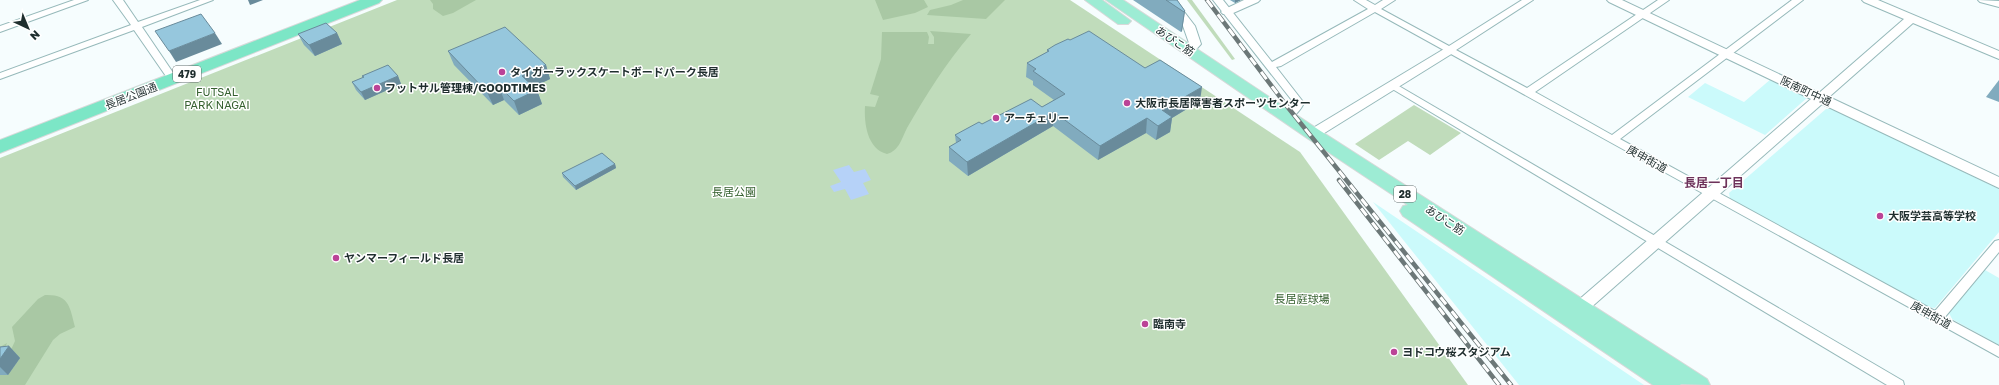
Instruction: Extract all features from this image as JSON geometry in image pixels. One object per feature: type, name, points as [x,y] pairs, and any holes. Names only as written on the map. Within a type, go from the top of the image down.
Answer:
[{"type":"highway","name":"長居公園通","points":[[0,147],[356,0]]},
{"type":"highway","name":"長居公園通","points":[[0,138],[374,0]]},
{"type":"main road","name":"あびこ筋","points":[[1092,0],[1575,313],[1699,385]]},
{"type":"main road","name":"あびこ筋","points":[[1113,0],[1313,134],[1575,313],[1670,385]]},
{"type":"street","points":[[0,29],[83,0]]},
{"type":"street","points":[[118,0],[171,76]]},
{"type":"street","points":[[0,76],[208,0]]},
{"type":"street","points":[[1169,0],[1195,38],[1195,44],[1188,51]]},
{"type":"street","points":[[1218,0],[1299,102],[1296,109],[1286,116]]},
{"type":"street","points":[[1227,12],[1254,0]]},
{"type":"street","name":"庚申街道","points":[[1359,0],[1999,352]]},
{"type":"street","points":[[1270,66],[1278,64],[1390,0]]},
{"type":"street","points":[[1313,134],[1528,0]]},
{"type":"street","name":"阪南町中通","points":[[1613,0],[1999,183]]},
{"type":"street","points":[[1527,92],[1664,0]]},
{"type":"street","points":[[1612,140],[1798,0]]},
{"type":"street","points":[[1868,0],[1999,54]]},
{"type":"street","points":[[1983,0],[1999,4]]},
{"type":"street","points":[[1575,313],[1655,241],[1822,98],[1912,18]]},
{"type":"street","points":[[1392,85],[1898,385]]},
{"type":"street","points":[[1937,318],[1999,244]]},
{"type":"shaded area","points":[[1771,79],[1808,97],[1765,135],[1688,97],[1705,83],[1744,102]]},
{"type":"shaded area","name":"大阪学芸高等学校","points":[[1826,109],[1833,109],[1999,189],[1999,232],[1935,308],[1927,307],[1730,199],[1729,193]]},
{"type":"shaded area","points":[[849,165],[854,172],[865,169],[871,180],[863,183],[869,194],[851,200],[845,189],[834,192],[830,186],[841,182],[833,170]]},
{"type":"shaded area","points":[[1373,202],[1644,385],[1519,385]]},
{"type":"shaded area","points":[[1985,270],[1999,278],[1999,345],[1952,319],[1949,313]]},
{"type":"green space","name":"長居公園","points":[[397,0],[1070,0],[1300,152],[1468,385],[0,385],[0,158]]},
{"type":"green space","points":[[430,0],[476,0],[453,13],[443,16],[433,9],[433,4]]},
{"type":"green space","points":[[875,0],[924,0],[928,7],[915,13],[883,20]]},
{"type":"green space","points":[[963,0],[1005,0],[986,19],[927,15],[930,10],[951,5]]},
{"type":"green space","points":[[1187,0],[1192,0],[1235,59],[1232,60]]},
{"type":"green space","points":[[930,31],[971,34],[953,56],[937,80],[907,128],[902,140],[894,150],[887,154],[875,147],[871,141],[865,120],[865,106],[875,107],[879,96],[870,94],[881,59],[882,32],[927,32],[929,37],[928,44],[934,44],[934,37]]},
{"type":"green space","points":[[1414,105],[1461,133],[1430,155],[1408,141],[1379,160],[1355,144]]},
{"type":"green space","points":[[45,295],[53,295],[64,299],[72,313],[75,327],[60,334],[53,340],[25,385],[0,385],[0,347],[7,343],[2,355],[9,354],[15,341],[12,327],[38,299]]},
{"type":"building","points":[[1166,0],[1177,0],[1185,11],[1184,12]]},
{"type":"building","points":[[201,14],[215,33],[169,51],[155,31]]},
{"type":"building","points":[[326,23],[337,33],[309,45],[298,34]]},
{"type":"building","name":"タイガーラックスケートボードパーク長居","points":[[505,27],[546,65],[522,76],[537,90],[514,101],[499,86],[487,92],[448,51]]},
{"type":"building","points":[[1089,31],[1145,68],[1160,60],[1202,87],[1162,110],[1172,117],[1158,126],[1147,118],[1100,146],[1054,112],[967,162],[949,147],[961,140],[955,135],[979,122],[982,124],[1031,99],[1042,107],[1065,94],[1033,71],[1036,69],[1027,63],[1049,51],[1047,50],[1055,45]]},
{"type":"building","points":[[388,65],[398,76],[361,92],[352,82],[364,77],[362,76]]},
{"type":"building","points":[[602,153],[615,164],[575,186],[562,173]]},
{"type":"building","points":[[9,346],[0,359],[0,347]]},
{"type":"railway","points":[[1207,0],[1286,105],[1511,385]]},
{"type":"railway","points":[[1339,180],[1499,385]]},
{"type":"place","name":"タイガーラックスケートボードパーク長居","points":[[502,72]]},
{"type":"place","name":"フットサル管理棟/GOODTIMES","points":[[377,88]]},
{"type":"place","name":"大阪市長居障害者スポーツセンター","points":[[1127,103]]},
{"type":"place","name":"アーチェリー","points":[[996,118]]},
{"type":"place","name":"大阪学芸高等学校","points":[[1880,216]]},
{"type":"place","name":"ヤンマーフィールド長居","points":[[336,258]]},
{"type":"place","name":"臨南寺","points":[[1145,324]]},
{"type":"place","name":"ヨドコウ桜スタジアム","points":[[1394,352]]},
{"type":"district","name":"長居一丁目","points":[[1714,183]]},
{"type":"park label","name":"FUTSAL PARK NAGAI","points":[[217,98]]},
{"type":"park label","name":"長居庭球場","points":[[1302,299]]}]
